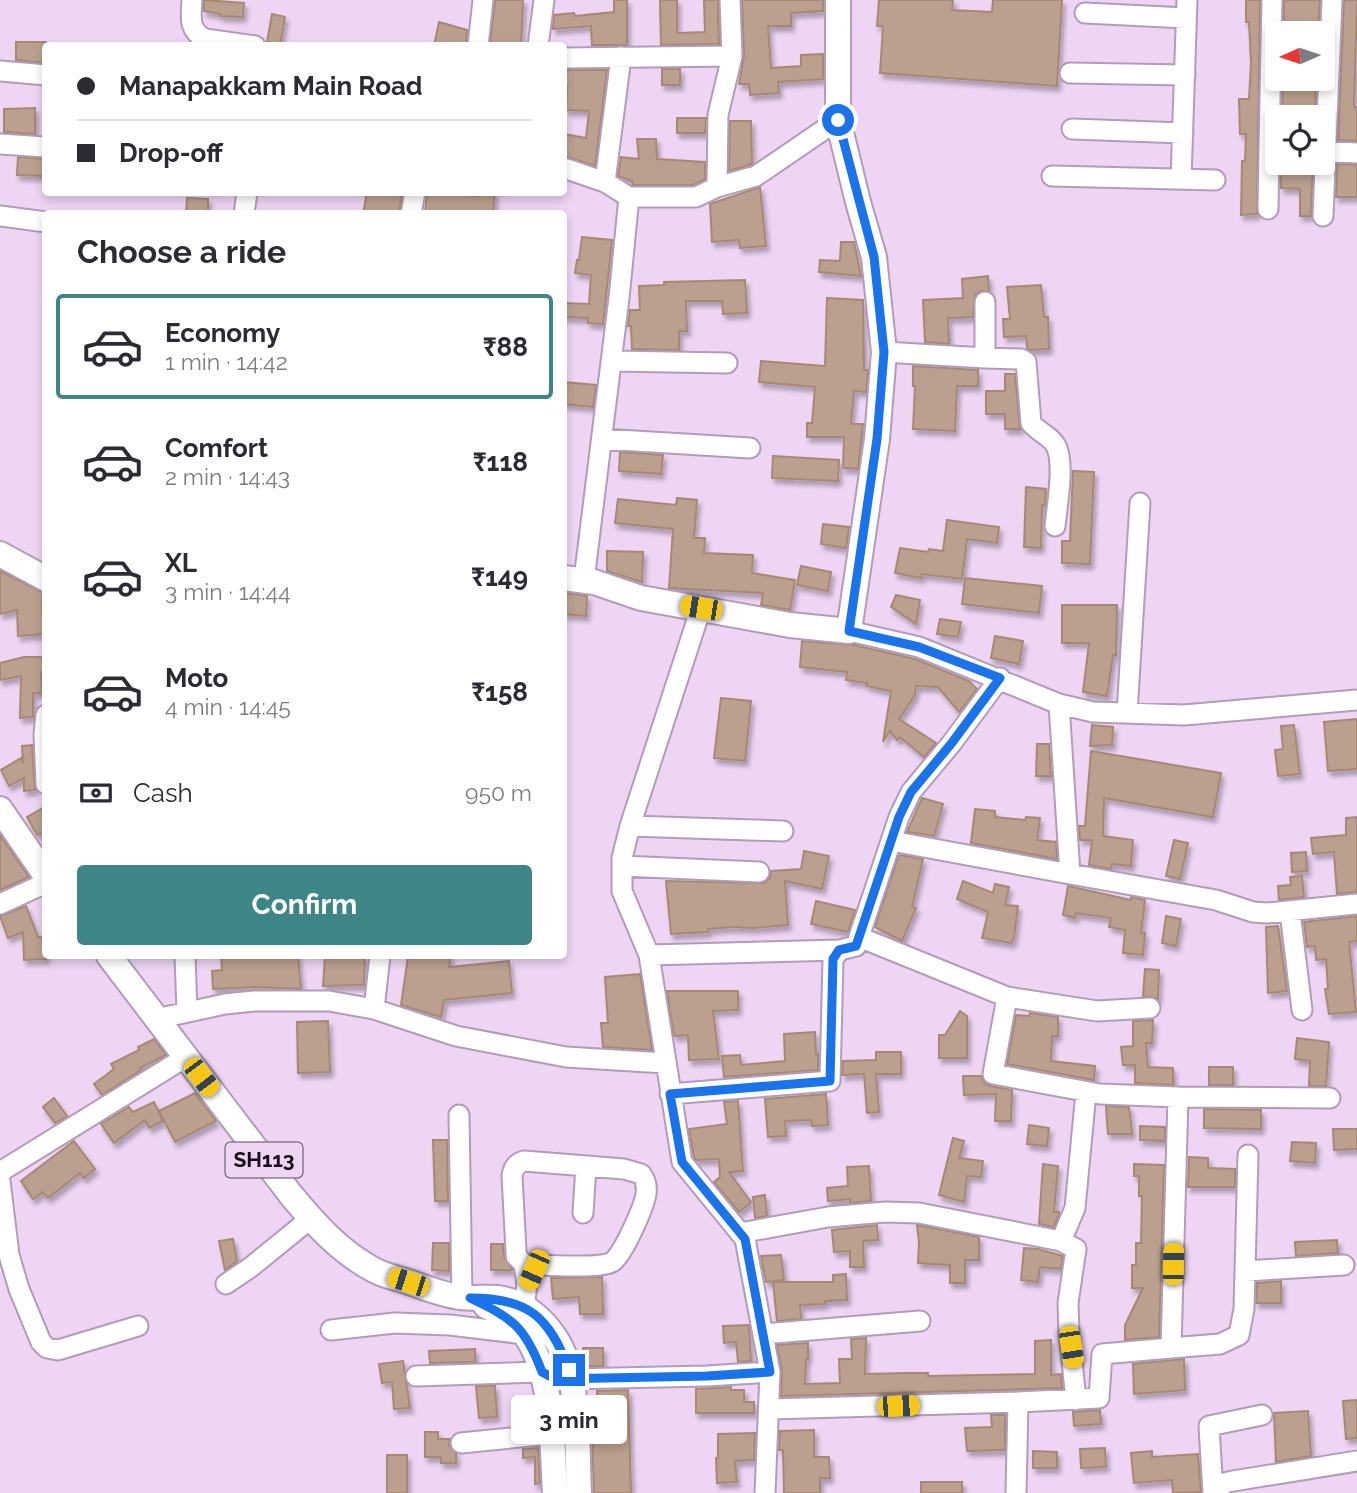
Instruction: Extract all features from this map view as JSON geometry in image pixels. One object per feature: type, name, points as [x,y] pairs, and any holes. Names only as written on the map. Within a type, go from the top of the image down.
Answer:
[{"type":"main road","points":[[574,579],[641,598],[790,625],[849,631],[877,439],[884,352],[874,257],[838,120],[838,0]]},
{"type":"main road","points":[[0,554],[42,577]]},
{"type":"main road","points":[[0,808],[42,869]]},
{"type":"main road","name":"SH113","points":[[111,959],[310,1219],[341,1248],[375,1271],[440,1293],[466,1298],[497,1298],[528,1276],[548,1327],[561,1348],[570,1380],[574,1403],[579,1493]]},
{"type":"main road","name":"SH113","points":[[466,1298],[500,1313],[514,1323],[524,1334],[542,1372],[551,1434],[555,1493]]},
{"type":"street","points":[[192,0],[190,20],[198,35],[205,39],[229,42]]},
{"type":"street","points":[[478,42],[483,0]]},
{"type":"street","points":[[539,42],[544,0]]},
{"type":"street","points":[[717,187],[718,115],[732,56],[730,0]]},
{"type":"street","points":[[1272,0],[1273,105]]},
{"type":"street","points":[[1326,105],[1332,0]]},
{"type":"street","points":[[1085,13],[1187,9],[1181,179]]},
{"type":"street","points":[[567,58],[732,56]]},
{"type":"street","points":[[605,182],[621,57]]},
{"type":"street","points":[[0,71],[42,75]]},
{"type":"street","points":[[1070,73],[1185,75]]},
{"type":"street","points":[[567,170],[605,182],[629,197],[696,197],[717,187],[756,176],[838,120]]},
{"type":"street","points":[[1072,129],[1183,133]]},
{"type":"street","points":[[0,144],[42,147]]},
{"type":"street","points":[[1335,152],[1357,153]]},
{"type":"street","points":[[1268,209],[1271,175]]},
{"type":"street","points":[[1323,216],[1324,175]]},
{"type":"street","points":[[1052,176],[1215,180]]},
{"type":"street","points":[[574,579],[602,439],[629,197]]},
{"type":"street","points":[[0,216],[42,221]]},
{"type":"street","points":[[985,302],[985,358]]},
{"type":"street","points":[[884,352],[1021,359],[1026,362],[1031,423],[1057,446],[1060,461],[1055,526]]},
{"type":"street","points":[[612,361],[727,363]]},
{"type":"street","points":[[602,439],[750,449]]},
{"type":"street","points":[[1127,713],[1140,503]]},
{"type":"street","points":[[701,608],[630,827],[622,866],[622,891],[649,955],[682,1162],[745,1239],[770,1372],[765,1493]]},
{"type":"street","points":[[849,631],[919,647],[1059,704],[1093,712],[1184,715],[1357,701]]},
{"type":"street","points":[[649,955],[839,950],[856,946],[891,841],[911,792],[1000,678]]},
{"type":"street","points":[[1059,704],[1070,874]]},
{"type":"street","points":[[630,827],[783,831]]},
{"type":"street","points":[[891,841],[1216,900],[1253,912],[1290,912],[1357,904]]},
{"type":"street","points":[[622,866],[759,872]]},
{"type":"street","points":[[0,904],[42,871]]},
{"type":"street","points":[[1290,912],[1302,1010]]},
{"type":"street","points":[[859,937],[1007,997],[1097,1011],[1150,1008]]},
{"type":"street","points":[[670,1094],[830,1081],[833,959],[839,950]]},
{"type":"street","points":[[185,959],[187,1012]]},
{"type":"street","points":[[374,1009],[380,959]]},
{"type":"street","points":[[1007,997],[993,1074],[1100,1094],[1329,1098]]},
{"type":"street","points":[[156,1019],[225,1004],[287,1000],[329,1001],[374,1009],[456,1036],[566,1057],[665,1063]]},
{"type":"street","points":[[0,1171],[186,1057]]},
{"type":"street","points":[[1061,1241],[1075,1208],[1086,1092]]},
{"type":"street","points":[[1171,1348],[1178,1097]]},
{"type":"street","points":[[459,1115],[466,1298]]},
{"type":"street","points":[[770,1409],[1099,1398],[1101,1354],[1220,1345],[1239,1335],[1244,1309],[1248,1155]]},
{"type":"street","points":[[524,1161],[586,1166],[631,1170],[645,1178],[645,1199],[620,1255],[611,1263],[528,1276],[516,1256],[513,1169],[524,1161]]},
{"type":"street","points":[[583,1213],[586,1166]]},
{"type":"street","points":[[0,1181],[9,1255],[19,1289],[41,1342],[47,1348],[58,1350],[138,1326]]},
{"type":"street","points":[[740,1233],[828,1217],[885,1212],[919,1213],[1061,1241],[1076,1248],[1068,1303],[1076,1400]]},
{"type":"street","points":[[226,1284],[310,1219]]},
{"type":"street","points":[[1245,1271],[1344,1265]]},
{"type":"street","points":[[763,1334],[920,1321]]},
{"type":"street","points":[[331,1330],[420,1323],[524,1334]]},
{"type":"street","points":[[416,1376],[542,1372],[555,1379],[570,1380],[770,1372]]},
{"type":"street","points":[[1016,1493],[1018,1402]]},
{"type":"street","points":[[1215,1493],[1209,1426],[1262,1415]]},
{"type":"street","points":[[461,1443],[551,1434]]},
{"type":"street","points":[[1215,1493],[1224,1483],[1357,1461]]},
{"type":"building","points":[[204,0],[244,3],[243,17],[220,16],[204,11]]},
{"type":"building","points":[[495,0],[523,0],[521,42],[490,42]]},
{"type":"building","points":[[614,0],[627,0],[627,45],[592,45],[591,26],[553,29],[554,15],[614,12]]},
{"type":"building","points":[[660,0],[677,0],[677,33],[705,32],[704,0],[718,0],[719,44],[661,45]]},
{"type":"building","points":[[742,0],[823,0],[823,11],[791,13],[791,26],[768,26],[771,68],[801,66],[801,55],[823,54],[823,79],[778,82],[779,93],[750,95],[749,84],[739,84],[744,56]]},
{"type":"building","points":[[879,0],[953,0],[952,10],[992,12],[993,0],[1062,0],[1057,86],[880,73],[883,26],[877,26]]},
{"type":"building","points":[[1246,0],[1260,0],[1257,214],[1241,215],[1242,161],[1245,161],[1246,134],[1240,134],[1239,99],[1249,99],[1251,63]]},
{"type":"building","points":[[1284,0],[1320,0],[1319,21],[1284,21]]},
{"type":"building","points":[[1344,0],[1357,0],[1354,107],[1357,107],[1357,141],[1338,140]]},
{"type":"building","points":[[272,14],[285,17],[281,42],[267,42]]},
{"type":"building","points":[[439,22],[467,30],[466,42],[435,42]]},
{"type":"building","points":[[16,42],[42,42],[42,63],[16,60]]},
{"type":"building","points":[[662,69],[680,69],[680,85],[662,85]]},
{"type":"building","points":[[567,70],[607,70],[595,166],[567,157],[567,135],[586,138],[589,111],[567,110]]},
{"type":"building","points":[[1283,91],[1316,91],[1315,105],[1282,105]]},
{"type":"building","points":[[35,108],[35,134],[4,132],[4,109]]},
{"type":"building","points":[[677,118],[706,118],[705,133],[677,133]]},
{"type":"building","points":[[730,121],[751,121],[752,164],[729,171]]},
{"type":"building","points":[[637,139],[656,139],[657,159],[705,162],[705,179],[693,185],[633,185],[632,181],[618,176],[621,157],[639,159]]},
{"type":"building","points":[[18,157],[42,159],[42,176],[17,175]]},
{"type":"building","points":[[1337,164],[1357,165],[1357,197],[1336,197]]},
{"type":"building","points":[[1281,175],[1313,175],[1311,216],[1300,216],[1300,189],[1281,188]]},
{"type":"building","points":[[760,187],[766,246],[740,248],[739,240],[712,242],[710,204]]},
{"type":"building","points":[[366,196],[401,196],[400,210],[364,210]]},
{"type":"building","points":[[427,196],[495,196],[493,210],[425,210]]},
{"type":"building","points":[[187,198],[208,199],[208,210],[186,210]]},
{"type":"building","points":[[582,237],[612,240],[603,324],[588,323],[588,318],[567,317],[567,303],[589,304],[591,275],[575,273]]},
{"type":"building","points":[[841,242],[854,242],[861,276],[819,272],[820,260],[840,261]]},
{"type":"building","points":[[988,276],[989,291],[980,291],[975,295],[973,317],[948,318],[949,344],[925,342],[923,300],[963,298],[962,279]]},
{"type":"building","points":[[745,280],[747,313],[723,314],[722,301],[686,301],[687,331],[679,331],[679,350],[632,349],[631,326],[628,326],[630,310],[640,310],[639,286],[664,285],[664,282]]},
{"type":"building","points":[[1041,285],[1044,317],[1048,317],[1049,349],[1030,350],[1027,348],[1026,336],[1004,337],[1003,319],[1010,319],[1007,287]]},
{"type":"building","points":[[827,298],[863,300],[864,370],[868,370],[866,392],[854,391],[851,424],[863,424],[858,469],[843,468],[844,437],[807,437],[807,423],[812,423],[815,387],[759,382],[761,361],[825,366]]},
{"type":"building","points":[[913,366],[978,370],[978,386],[957,386],[955,431],[913,429]]},
{"type":"building","points":[[1005,374],[1015,374],[1020,429],[1005,429],[1005,414],[986,414],[986,391],[1005,391]]},
{"type":"building","points":[[567,382],[596,385],[593,407],[567,404]]},
{"type":"building","points":[[620,452],[663,455],[661,474],[619,471]]},
{"type":"building","points":[[773,456],[839,460],[838,481],[772,478]]},
{"type":"building","points":[[1073,471],[1094,472],[1090,564],[1062,563],[1062,541],[1070,541]]},
{"type":"building","points":[[1026,487],[1046,489],[1045,505],[1042,505],[1041,548],[1024,547]]},
{"type":"building","points":[[677,498],[697,500],[694,538],[705,538],[704,553],[753,555],[752,573],[795,580],[790,610],[761,605],[763,593],[669,588],[673,529],[615,523],[618,499],[676,505]]},
{"type":"building","points":[[947,520],[999,527],[997,543],[967,539],[962,579],[922,574],[921,578],[895,573],[900,548],[943,551]]},
{"type":"building","points":[[823,524],[849,527],[846,548],[821,544]]},
{"type":"building","points":[[607,551],[643,552],[642,582],[607,571]]},
{"type":"building","points":[[801,566],[831,572],[828,591],[797,585]]},
{"type":"building","points":[[0,571],[42,592],[42,634],[18,636],[17,610],[0,614]]},
{"type":"building","points":[[965,578],[1042,586],[1039,613],[962,604]]},
{"type":"building","points":[[567,593],[587,596],[586,616],[567,614]]},
{"type":"building","points":[[896,595],[920,600],[916,624],[891,607]]},
{"type":"building","points":[[1062,605],[1117,605],[1116,655],[1113,655],[1107,696],[1083,692],[1089,643],[1062,643]]},
{"type":"building","points":[[940,619],[961,622],[958,637],[937,634]]},
{"type":"building","points":[[995,636],[1023,641],[1019,664],[991,658]]},
{"type":"building","points":[[802,641],[854,645],[915,659],[969,681],[977,689],[959,712],[938,687],[916,686],[915,695],[899,719],[936,743],[924,757],[900,737],[897,740],[890,731],[883,742],[891,691],[846,680],[847,672],[800,667]]},
{"type":"building","points":[[24,657],[42,657],[42,693],[33,693],[33,717],[20,718],[21,676],[0,680],[0,663]]},
{"type":"building","points":[[721,698],[751,701],[745,761],[714,758]]},
{"type":"building","points":[[1357,719],[1357,769],[1328,771],[1324,722]]},
{"type":"building","points":[[1092,725],[1113,727],[1112,745],[1090,746]]},
{"type":"building","points":[[1294,725],[1300,774],[1278,776],[1275,750],[1283,749],[1281,726]]},
{"type":"building","points":[[1037,744],[1049,744],[1051,776],[1036,776]]},
{"type":"building","points":[[32,745],[35,790],[24,791],[24,778],[9,786],[1,770],[21,758],[23,763],[22,746]]},
{"type":"building","points":[[1091,751],[1221,773],[1213,817],[1104,798],[1103,836],[1133,840],[1131,866],[1112,864],[1111,869],[1089,865],[1092,840],[1080,840],[1079,826],[1085,826]]},
{"type":"building","points":[[922,798],[943,804],[934,836],[907,832]]},
{"type":"building","points":[[42,808],[42,832],[37,835],[27,817]]},
{"type":"building","points":[[975,809],[995,811],[995,817],[1025,820],[1026,817],[1040,818],[1037,840],[1056,842],[1057,859],[971,843]]},
{"type":"building","points":[[1357,817],[1357,892],[1337,894],[1334,852],[1313,854],[1311,838],[1346,835],[1346,818]]},
{"type":"building","points":[[0,835],[29,877],[0,890]]},
{"type":"building","points":[[1174,840],[1188,843],[1180,879],[1166,876]]},
{"type":"building","points":[[804,851],[829,856],[822,889],[785,881],[788,925],[732,927],[708,929],[708,932],[671,934],[666,881],[764,883],[770,878],[771,871],[801,869]]},
{"type":"building","points":[[1306,852],[1307,871],[1292,872],[1291,853]]},
{"type":"building","points":[[899,855],[923,859],[912,907],[916,908],[902,941],[875,927]]},
{"type":"building","points":[[1302,876],[1304,897],[1279,900],[1278,886],[1291,885],[1290,877]]},
{"type":"building","points":[[963,881],[993,893],[995,884],[1009,887],[1005,905],[1018,906],[1011,943],[982,938],[988,912],[957,899]]},
{"type":"building","points":[[1068,886],[1131,900],[1131,897],[1145,900],[1141,933],[1145,933],[1143,955],[1123,953],[1125,930],[1109,927],[1111,918],[1076,913],[1075,918],[1063,915]]},
{"type":"building","points":[[816,901],[855,910],[848,932],[811,924]]},
{"type":"building","points":[[26,906],[38,937],[42,937],[42,959],[46,959],[24,960],[23,932],[8,938],[0,916]]},
{"type":"building","points":[[1166,916],[1181,919],[1176,946],[1162,943]]},
{"type":"building","points":[[1357,916],[1357,941],[1349,942],[1356,1012],[1329,1014],[1325,989],[1328,989],[1326,959],[1316,960],[1315,946],[1307,947],[1304,922]]},
{"type":"building","points":[[1278,926],[1287,991],[1268,993],[1266,927]]},
{"type":"building","points":[[221,959],[298,959],[301,989],[213,989],[212,971],[222,970]]},
{"type":"building","points":[[325,959],[365,959],[364,985],[323,986]]},
{"type":"building","points":[[408,959],[450,959],[449,967],[509,961],[512,993],[444,1000],[441,1017],[401,1005]]},
{"type":"building","points":[[1145,969],[1159,970],[1158,999],[1143,996]]},
{"type":"building","points":[[640,974],[652,1050],[603,1047],[601,1023],[608,1023],[605,977]]},
{"type":"building","points":[[667,991],[738,991],[738,1010],[713,1011],[719,1059],[689,1060],[688,1035],[674,1036]]},
{"type":"building","points":[[960,1011],[967,1016],[967,1058],[939,1058],[939,1035],[945,1035]]},
{"type":"building","points":[[1030,1013],[1058,1017],[1058,1036],[1052,1036],[1051,1061],[1095,1066],[1094,1080],[1007,1064],[1016,1015],[1029,1016]]},
{"type":"building","points":[[1153,1020],[1152,1043],[1146,1043],[1148,1067],[1173,1068],[1173,1085],[1135,1083],[1135,1065],[1123,1065],[1121,1047],[1133,1046],[1133,1021]]},
{"type":"building","points":[[328,1021],[330,1072],[298,1073],[297,1022]]},
{"type":"building","points":[[815,1032],[818,1070],[724,1077],[722,1056],[740,1055],[741,1065],[785,1061],[784,1034]]},
{"type":"building","points":[[1297,1038],[1329,1042],[1326,1086],[1309,1086],[1310,1061],[1295,1059]]},
{"type":"building","points":[[154,1039],[166,1055],[140,1068],[141,1070],[102,1095],[94,1084],[114,1069],[111,1064]]},
{"type":"building","points":[[876,1052],[901,1052],[901,1074],[876,1074],[879,1112],[867,1113],[864,1074],[842,1075],[843,1061],[876,1060]]},
{"type":"building","points":[[1209,1067],[1233,1067],[1233,1085],[1209,1085]]},
{"type":"building","points":[[963,1076],[981,1076],[990,1086],[1012,1090],[1011,1121],[995,1121],[996,1094],[964,1095]]},
{"type":"building","points":[[195,1093],[216,1121],[175,1142],[159,1111]]},
{"type":"building","points":[[826,1094],[828,1125],[812,1126],[811,1120],[785,1121],[786,1136],[768,1137],[765,1099]]},
{"type":"building","points":[[54,1098],[67,1116],[55,1123],[43,1107]]},
{"type":"building","points":[[738,1101],[743,1171],[729,1172],[751,1202],[739,1212],[714,1182],[720,1177],[719,1159],[696,1160],[689,1129],[727,1124],[724,1102]]},
{"type":"building","points":[[154,1102],[163,1121],[149,1128],[145,1120],[114,1143],[101,1124],[129,1107],[133,1112]]},
{"type":"building","points":[[1106,1106],[1129,1107],[1132,1134],[1108,1134]]},
{"type":"building","points":[[1204,1109],[1261,1110],[1261,1129],[1204,1128]]},
{"type":"building","points":[[1029,1125],[1049,1128],[1047,1146],[1027,1144]]},
{"type":"building","points":[[1140,1126],[1165,1127],[1165,1141],[1140,1140]]},
{"type":"building","points":[[1333,1129],[1357,1129],[1357,1149],[1334,1150]]},
{"type":"building","points":[[953,1138],[964,1141],[959,1158],[983,1161],[981,1177],[967,1176],[964,1202],[939,1195]]},
{"type":"building","points":[[433,1140],[447,1140],[448,1201],[435,1201]]},
{"type":"building","points":[[74,1141],[95,1169],[84,1178],[80,1173],[48,1198],[43,1192],[33,1199],[21,1181]]},
{"type":"building","points":[[1292,1142],[1316,1143],[1315,1163],[1290,1161]]},
{"type":"building","points":[[1189,1157],[1208,1158],[1208,1168],[1235,1169],[1235,1187],[1188,1187]]},
{"type":"building","points":[[1043,1164],[1058,1166],[1054,1212],[1059,1214],[1054,1227],[1039,1224]]},
{"type":"building","points":[[1134,1164],[1164,1165],[1159,1337],[1125,1340],[1125,1325],[1143,1288],[1132,1288],[1136,1243],[1141,1243],[1142,1196],[1139,1196],[1139,1176],[1134,1176]]},
{"type":"building","points":[[869,1166],[871,1201],[828,1201],[827,1188],[848,1186],[847,1167]]},
{"type":"building","points":[[765,1195],[767,1216],[755,1218],[753,1197]]},
{"type":"building","points":[[877,1225],[878,1240],[863,1241],[864,1267],[850,1267],[850,1251],[834,1252],[832,1230]]},
{"type":"building","points":[[917,1225],[979,1237],[979,1260],[965,1260],[965,1283],[950,1283],[950,1265],[918,1263]]},
{"type":"building","points":[[233,1239],[237,1261],[225,1270],[219,1241]]},
{"type":"building","points":[[1337,1240],[1338,1253],[1296,1256],[1295,1242]]},
{"type":"building","points":[[433,1243],[449,1243],[449,1271],[432,1270]]},
{"type":"building","points":[[491,1244],[503,1244],[504,1257],[513,1270],[491,1270]]},
{"type":"building","points":[[1024,1248],[1063,1256],[1061,1269],[1040,1267],[1038,1282],[1021,1280]]},
{"type":"building","points":[[781,1255],[784,1280],[766,1282],[761,1256]]},
{"type":"building","points":[[846,1274],[847,1300],[800,1305],[801,1319],[777,1321],[773,1282],[833,1282],[833,1275]]},
{"type":"building","points":[[602,1277],[603,1314],[580,1314],[579,1297],[553,1299],[551,1278]]},
{"type":"building","points":[[1281,1281],[1281,1303],[1256,1303],[1257,1283]]},
{"type":"building","points":[[749,1325],[751,1361],[738,1362],[736,1342],[724,1343],[723,1326]]},
{"type":"building","points":[[866,1338],[865,1374],[928,1373],[928,1376],[1035,1374],[1035,1341],[1051,1340],[1051,1375],[1061,1374],[1062,1388],[781,1396],[782,1371],[777,1345],[808,1343],[805,1384],[840,1383],[839,1359],[852,1359],[851,1339]]},
{"type":"building","points":[[583,1348],[603,1348],[603,1366],[584,1366]]},
{"type":"building","points":[[475,1349],[475,1362],[430,1363],[429,1351]]},
{"type":"building","points":[[1184,1359],[1185,1390],[1134,1394],[1133,1364]]},
{"type":"building","points":[[403,1361],[410,1408],[394,1409],[392,1382],[382,1383],[379,1364]]},
{"type":"building","points":[[476,1386],[495,1386],[497,1417],[479,1418]]},
{"type":"building","points":[[731,1387],[731,1390],[744,1390],[744,1402],[754,1402],[754,1413],[696,1413],[696,1389]]},
{"type":"building","points":[[628,1390],[631,1493],[594,1493],[591,1407],[597,1407],[597,1391]]},
{"type":"building","points":[[1357,1400],[1357,1438],[1346,1439],[1343,1401]]},
{"type":"building","points":[[1100,1410],[1101,1424],[1074,1426],[1073,1412]]},
{"type":"building","points":[[1308,1411],[1311,1456],[1276,1462],[1274,1413]]},
{"type":"building","points":[[991,1415],[1005,1415],[1005,1450],[967,1451],[965,1428],[992,1427]]},
{"type":"building","points":[[814,1430],[814,1457],[829,1457],[830,1478],[820,1478],[820,1493],[784,1493],[783,1450],[779,1450],[780,1431]]},
{"type":"building","points":[[425,1432],[438,1432],[438,1439],[450,1439],[449,1445],[456,1454],[456,1463],[441,1463],[441,1457],[425,1457]]},
{"type":"building","points":[[755,1433],[754,1460],[735,1461],[737,1482],[717,1483],[718,1434]]},
{"type":"building","points":[[538,1448],[540,1483],[535,1484],[535,1457],[523,1458],[523,1449]]},
{"type":"building","points":[[1105,1448],[1106,1467],[1081,1468],[1080,1449]]},
{"type":"building","points":[[1033,1451],[1057,1452],[1057,1468],[1033,1468]]},
{"type":"building","points":[[1152,1451],[1152,1457],[1198,1454],[1201,1492],[1173,1493],[1172,1480],[1134,1483],[1131,1453]]},
{"type":"building","points":[[387,1455],[407,1455],[407,1493],[387,1493]]},
{"type":"building","points":[[921,1482],[962,1482],[962,1493],[921,1493]]},
{"type":"route","points":[[569,1370],[561,1348],[548,1327],[529,1311],[497,1298],[470,1298],[514,1323],[524,1334],[542,1372],[555,1379],[770,1372],[745,1239],[682,1162],[670,1094],[830,1081],[833,959],[839,950],[856,946],[899,817],[911,792],[1000,678],[919,647],[849,631],[877,439],[884,352],[874,257],[838,120]]}]
